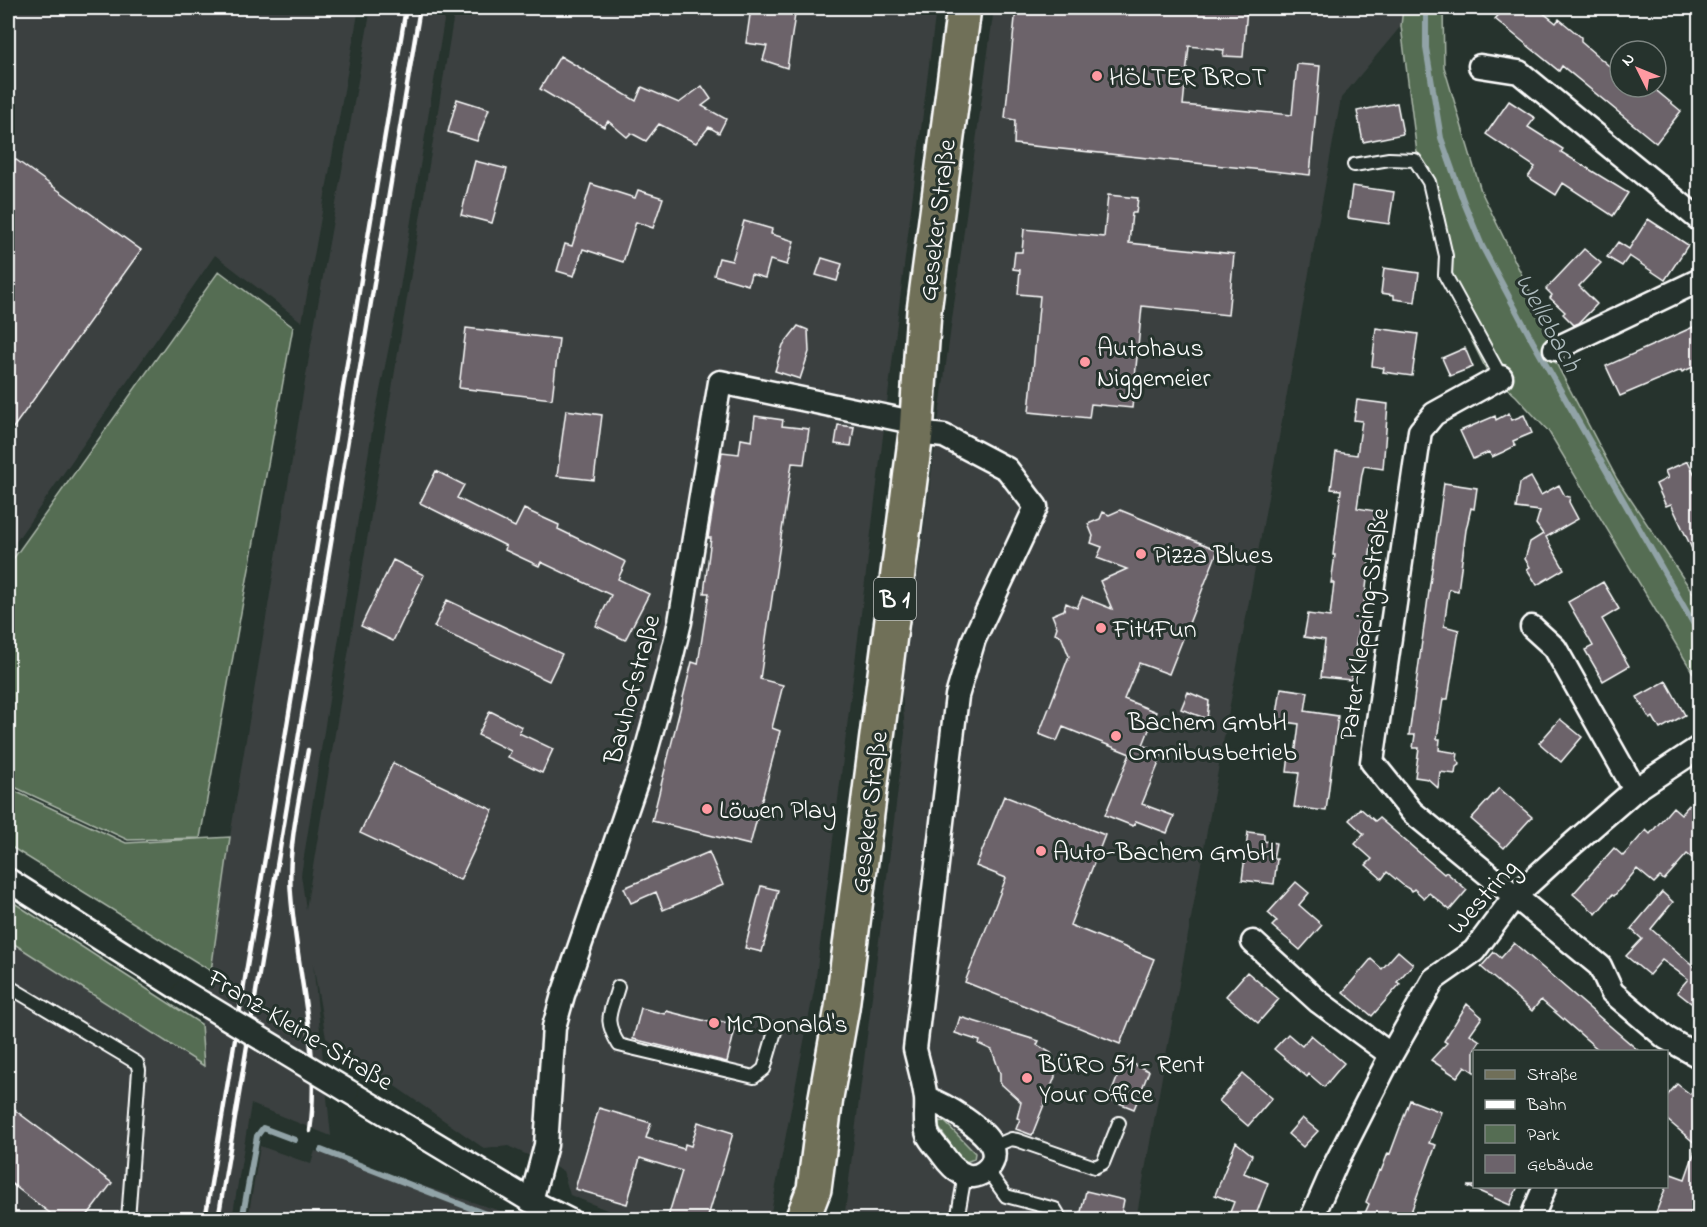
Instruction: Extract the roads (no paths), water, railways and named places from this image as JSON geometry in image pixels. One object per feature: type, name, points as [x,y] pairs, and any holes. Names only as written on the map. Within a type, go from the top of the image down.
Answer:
[{"type":"main road","name":"Geseker Straße","points":[[802,1220],[817,1204],[826,1096],[843,1008],[917,428],[924,311],[964,8]]},
{"type":"street","points":[[1480,66],[1519,72],[1700,220]]},
{"type":"street","points":[[1555,349],[1700,280]]},
{"type":"street","name":"Pater-Klepping-Straße","points":[[1501,377],[1434,414],[1420,431],[1372,762],[1412,812],[1600,966],[1612,992],[1666,1038],[1700,1057]]},
{"type":"street","name":"Bauhofstraße","points":[[531,1201],[546,1145],[554,1027],[643,762],[668,672],[680,622],[720,382],[917,428]]},
{"type":"street","points":[[917,428],[944,436],[1007,469],[1036,507],[974,639],[957,696],[915,1049],[926,1098],[928,1135],[945,1158],[962,1174],[975,1176],[987,1170],[993,1160],[993,1147],[969,1122],[940,1103],[926,1098]]},
{"type":"street","points":[[1532,627],[1555,648],[1635,790]]},
{"type":"street","name":"Westring","points":[[1311,1220],[1336,1163],[1391,1055],[1434,979],[1474,951],[1515,896],[1561,854],[1635,790],[1700,747]]},
{"type":"street","name":"Franz-Kleine-Straße","points":[[8,880],[183,992],[531,1201],[569,1220]]},
{"type":"street","points":[[1253,942],[1319,1002],[1391,1055]]},
{"type":"street","points":[[1531,1220],[1544,1188]]},
{"type":"lane","points":[[1354,165],[1389,159],[1415,160],[1429,182],[1446,256],[1445,275],[1501,377]]},
{"type":"lane","points":[[8,986],[137,1064],[139,1070],[128,1220]]},
{"type":"lane","points":[[618,987],[608,1022],[609,1030],[619,1045],[754,1077],[764,1069],[776,1028]]},
{"type":"lane","points":[[993,1147],[1011,1139],[1017,1140],[1095,1167],[1103,1163],[1119,1123]]},
{"type":"lane","points":[[987,1170],[1006,1196],[1055,1209],[1058,1214],[1057,1220]]},
{"type":"lane","points":[[957,1220],[963,1186],[962,1174]]},
{"type":"waterway","name":"Wellebach","points":[[1426,8],[1426,48],[1441,138],[1482,246],[1533,342],[1700,635]]},
{"type":"waterway","points":[[242,1220],[257,1136],[263,1128],[295,1140]]},
{"type":"waterway","points":[[321,1150],[501,1220]]},
{"type":"railway","points":[[205,1220],[406,8]]},
{"type":"railway","points":[[218,1220],[420,8]]},
{"type":"railway","points":[[308,750],[295,822],[290,877],[313,1072],[310,1131]]},
{"type":"place","name":"HÖLTER BROT","points":[[1097,76]]},
{"type":"place","name":"Autohaus Niggemeier","points":[[1085,362]]},
{"type":"place","name":"Pizza Blues","points":[[1141,554]]},
{"type":"place","name":"Fit4Fun","points":[[1101,628]]},
{"type":"place","name":"Bachem GmbH Omnibusbetrieb","points":[[1116,736]]},
{"type":"place","name":"Löwen Play","points":[[707,809]]},
{"type":"place","name":"Auto-Bachem GmbH","points":[[1041,851]]},
{"type":"place","name":"McDonald's","points":[[714,1023]]},
{"type":"place","name":"BÜRO 51 - Rent Your Office","points":[[1027,1078]]}]
